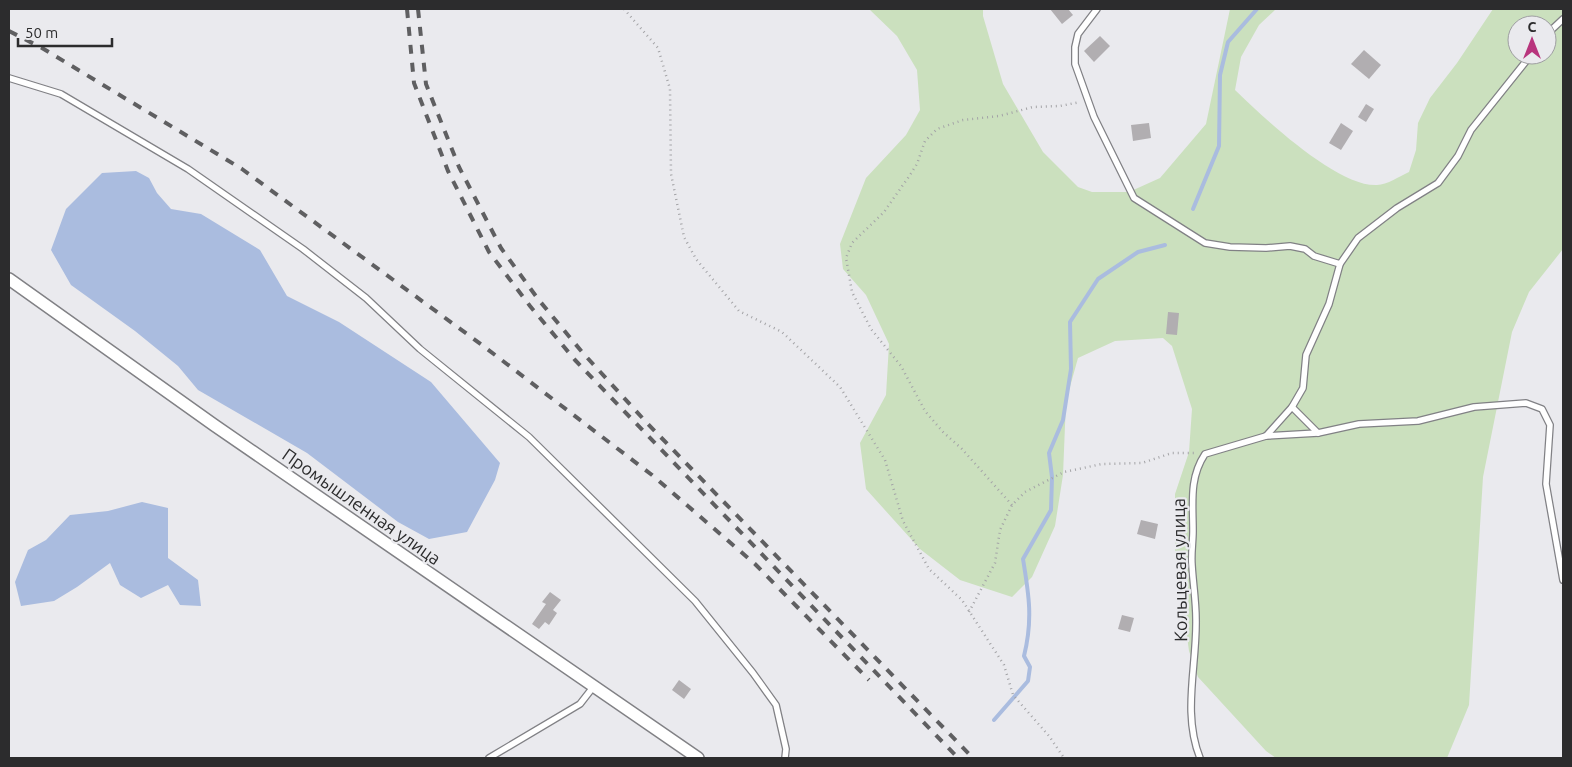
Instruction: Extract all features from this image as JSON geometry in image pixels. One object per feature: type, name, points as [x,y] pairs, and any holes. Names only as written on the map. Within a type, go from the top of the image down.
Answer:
[{"type":"street","name":"Промышленная улица","points":[[9,279],[214,425],[698,758]]},
{"type":"lane","points":[[1097,9],[1078,34],[1075,47],[1076,64],[1107,146],[1134,198],[1204,243],[1230,247],[1266,248],[1290,246],[1305,249],[1314,256],[1340,264]]},
{"type":"lane","points":[[1266,436],[1292,407],[1303,388],[1306,355],[1329,304],[1340,264],[1358,238],[1397,208],[1438,183],[1458,156],[1471,130],[1523,65]]},
{"type":"lane","points":[[9,78],[61,94],[188,168],[303,249],[358,292],[420,349],[529,437],[695,601],[753,673],[776,705],[786,749],[785,758]]},
{"type":"lane","points":[[1205,454],[1266,436],[1318,433],[1359,424],[1418,421],[1474,407],[1526,403],[1542,409],[1550,425],[1546,484],[1563,580]]},
{"type":"lane","points":[[1292,407],[1318,433]]},
{"type":"lane","name":"Кольцевая улица","points":[[1200,758],[1193,740],[1190,687],[1196,619],[1191,510],[1193,483],[1198,465],[1205,454]]},
{"type":"lane","points":[[490,758],[580,704],[594,686]]},
{"type":"path","points":[[624,9],[658,48],[670,89],[671,174],[684,237],[696,259],[740,311],[782,332],[840,387],[884,460],[904,521],[929,569],[962,600],[1004,665],[1013,695],[1049,736],[1064,758]]},
{"type":"path","points":[[1012,505],[962,449],[943,432],[925,410],[901,366],[871,329],[852,292],[846,258],[852,243],[884,212],[905,183],[917,164],[925,141],[937,129],[963,120],[999,116],[1033,107],[1076,105],[1088,98]]},
{"type":"path","points":[[969,612],[995,562],[1000,530],[1012,505],[1025,492],[1038,483],[1064,472],[1102,464],[1142,463],[1172,452],[1205,454]]},
{"type":"green space","points":[[869,9],[983,9],[983,16],[1003,84],[1043,152],[1078,187],[1092,192],[1129,192],[1160,178],[1206,124],[1230,9],[1276,9],[1259,25],[1241,57],[1235,90],[1263,117],[1322,163],[1342,175],[1361,183],[1381,185],[1409,172],[1416,150],[1418,123],[1430,98],[1457,63],[1493,9],[1563,9],[1563,249],[1529,292],[1512,332],[1483,477],[1469,705],[1447,758],[1276,758],[1266,751],[1198,677],[1189,651],[1175,549],[1175,494],[1189,452],[1192,409],[1172,346],[1163,338],[1115,341],[1078,358],[1066,401],[1063,475],[1055,526],[1032,577],[1012,597],[960,580],[920,549],[866,489],[860,443],[886,395],[889,344],[866,295],[843,269],[840,244],[866,178],[906,135],[920,110],[917,70],[897,36]]},
{"type":"water","points":[[136,171],[149,178],[157,193],[171,209],[201,214],[260,250],[287,296],[339,322],[431,382],[500,463],[495,480],[467,532],[429,539],[398,522],[307,453],[198,390],[178,366],[135,331],[71,285],[51,250],[66,209],[102,173]]},
{"type":"water","points":[[142,502],[168,508],[168,558],[198,580],[201,606],[180,605],[168,585],[141,598],[120,585],[110,563],[54,601],[21,606],[15,582],[28,550],[46,540],[70,515],[108,511]]},
{"type":"building","points":[[1050,9],[1068,9],[1073,15],[1062,24]]},
{"type":"building","points":[[1100,36],[1110,46],[1094,62],[1084,51]]},
{"type":"building","points":[[1364,50],[1381,65],[1369,79],[1351,64]]},
{"type":"building","points":[[1366,104],[1374,109],[1366,122],[1358,117]]},
{"type":"building","points":[[1149,123],[1151,138],[1133,141],[1131,125]]},
{"type":"building","points":[[1341,123],[1353,131],[1341,150],[1329,143]]},
{"type":"building","points":[[1168,312],[1179,313],[1177,335],[1166,334]]},
{"type":"building","points":[[1141,520],[1158,524],[1155,539],[1137,534]]},
{"type":"building","points":[[550,592],[561,600],[553,610],[557,613],[549,625],[545,622],[539,629],[532,624],[546,604],[542,602]]},
{"type":"building","points":[[1122,615],[1134,618],[1130,632],[1118,629]]},
{"type":"building","points":[[679,680],[691,689],[684,699],[672,690]]},
{"type":"waterway","points":[[1193,209],[1219,146],[1220,75],[1228,42],[1257,9]]},
{"type":"waterway","points":[[994,720],[1028,681],[1030,667],[1024,656],[1027,643],[1029,608],[1023,559],[1051,510],[1052,477],[1049,453],[1063,420],[1071,369],[1070,322],[1098,279],[1138,252],[1165,245]]},
{"type":"railway","points":[[407,9],[414,83],[448,171],[489,252],[530,306],[575,360],[958,758]]},
{"type":"railway","points":[[418,9],[426,84],[459,167],[501,248],[538,299],[582,352],[647,423],[973,758]]},
{"type":"railway","points":[[9,31],[42,48],[242,169],[482,345],[652,475],[755,564],[869,680]]}]
